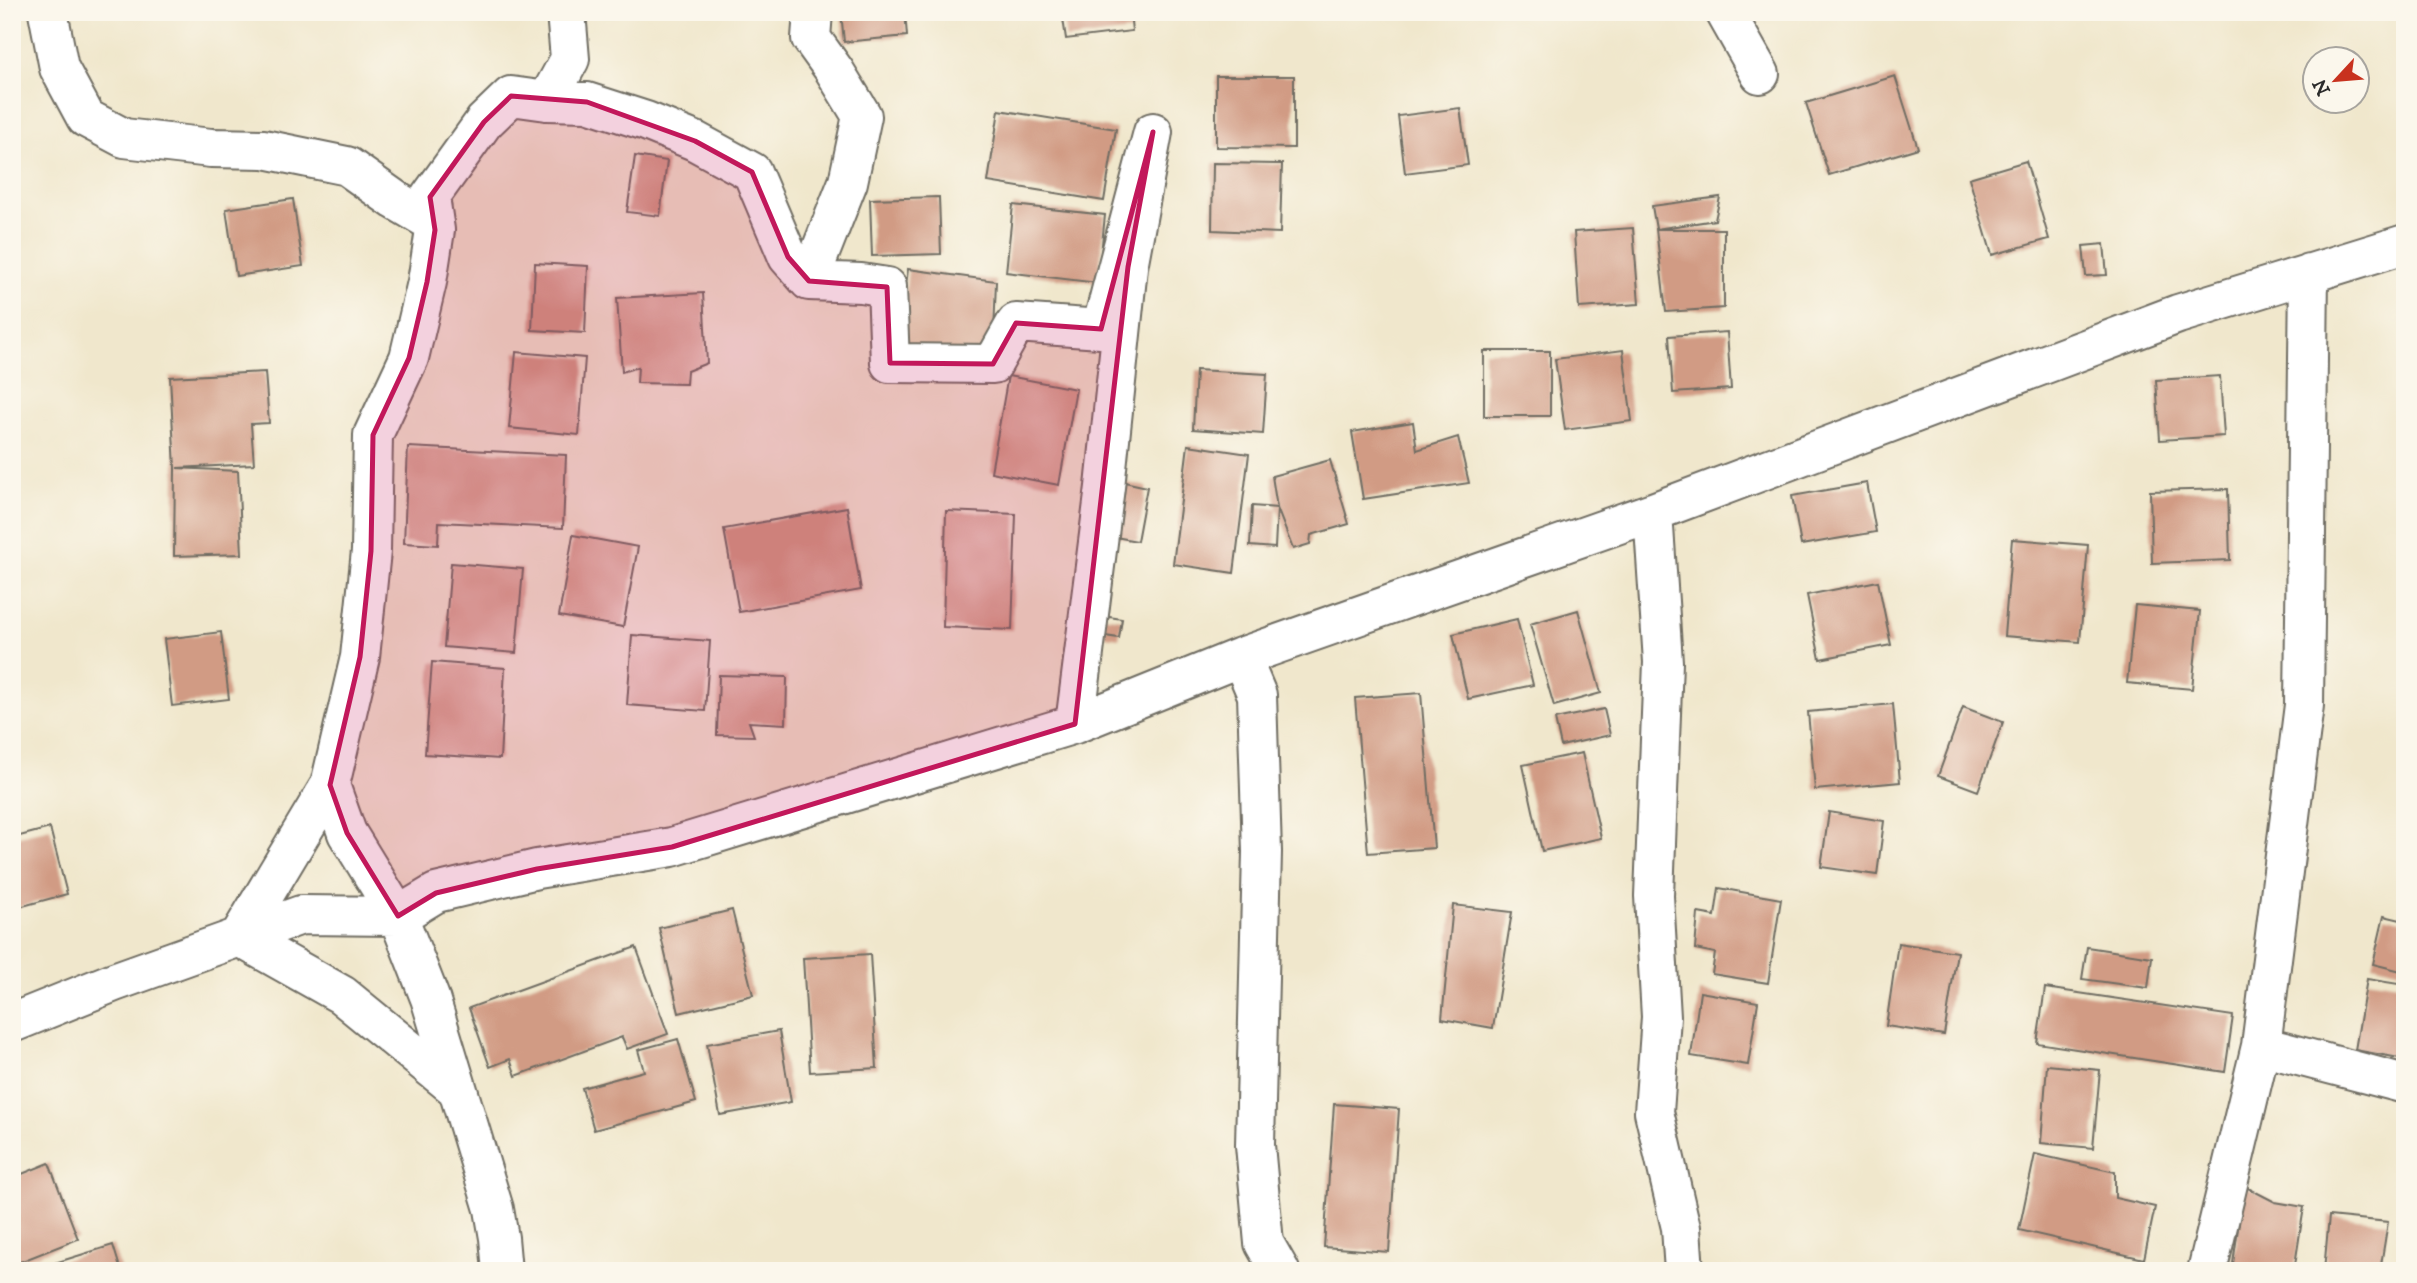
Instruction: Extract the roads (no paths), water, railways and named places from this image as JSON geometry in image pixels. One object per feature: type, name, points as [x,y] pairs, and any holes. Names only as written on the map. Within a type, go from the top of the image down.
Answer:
[{"type":"street","points":[[48,12],[59,68],[86,118],[124,138],[211,148],[264,149],[347,166],[395,200],[434,223]]},
{"type":"street","points":[[547,101],[570,59],[566,12]]},
{"type":"street","points":[[809,281],[848,182],[862,116],[811,38],[813,12]]},
{"type":"street","points":[[1725,12],[1760,75]]},
{"type":"street","points":[[239,937],[330,785],[360,657],[372,551],[373,435],[409,358],[427,282],[434,223],[430,197],[484,122],[511,96],[547,101],[587,102],[646,121],[695,141],[752,172],[788,257],[809,281],[887,287],[890,363],[993,364],[1016,323],[1101,329],[1153,132],[1128,267],[1105,487],[1075,724]]},
{"type":"street","points":[[12,1023],[114,982],[301,915],[398,916],[436,893],[537,869],[672,847],[1075,724],[1241,657],[1653,512],[2178,314],[2309,273],[2400,238]]},
{"type":"street","points":[[2207,1271],[2261,1046],[2304,705],[2309,273]]},
{"type":"street","points":[[1653,512],[1663,662],[1654,896],[1661,1017],[1654,1112],[1681,1228],[1684,1271]]},
{"type":"street","points":[[1241,657],[1257,695],[1262,852],[1255,1145],[1264,1243],[1280,1271]]},
{"type":"street","points":[[330,785],[347,833],[398,916],[430,998],[494,1209],[502,1271]]},
{"type":"street","points":[[239,937],[342,995],[457,1089]]},
{"type":"street","points":[[2261,1046],[2405,1084]]}]
